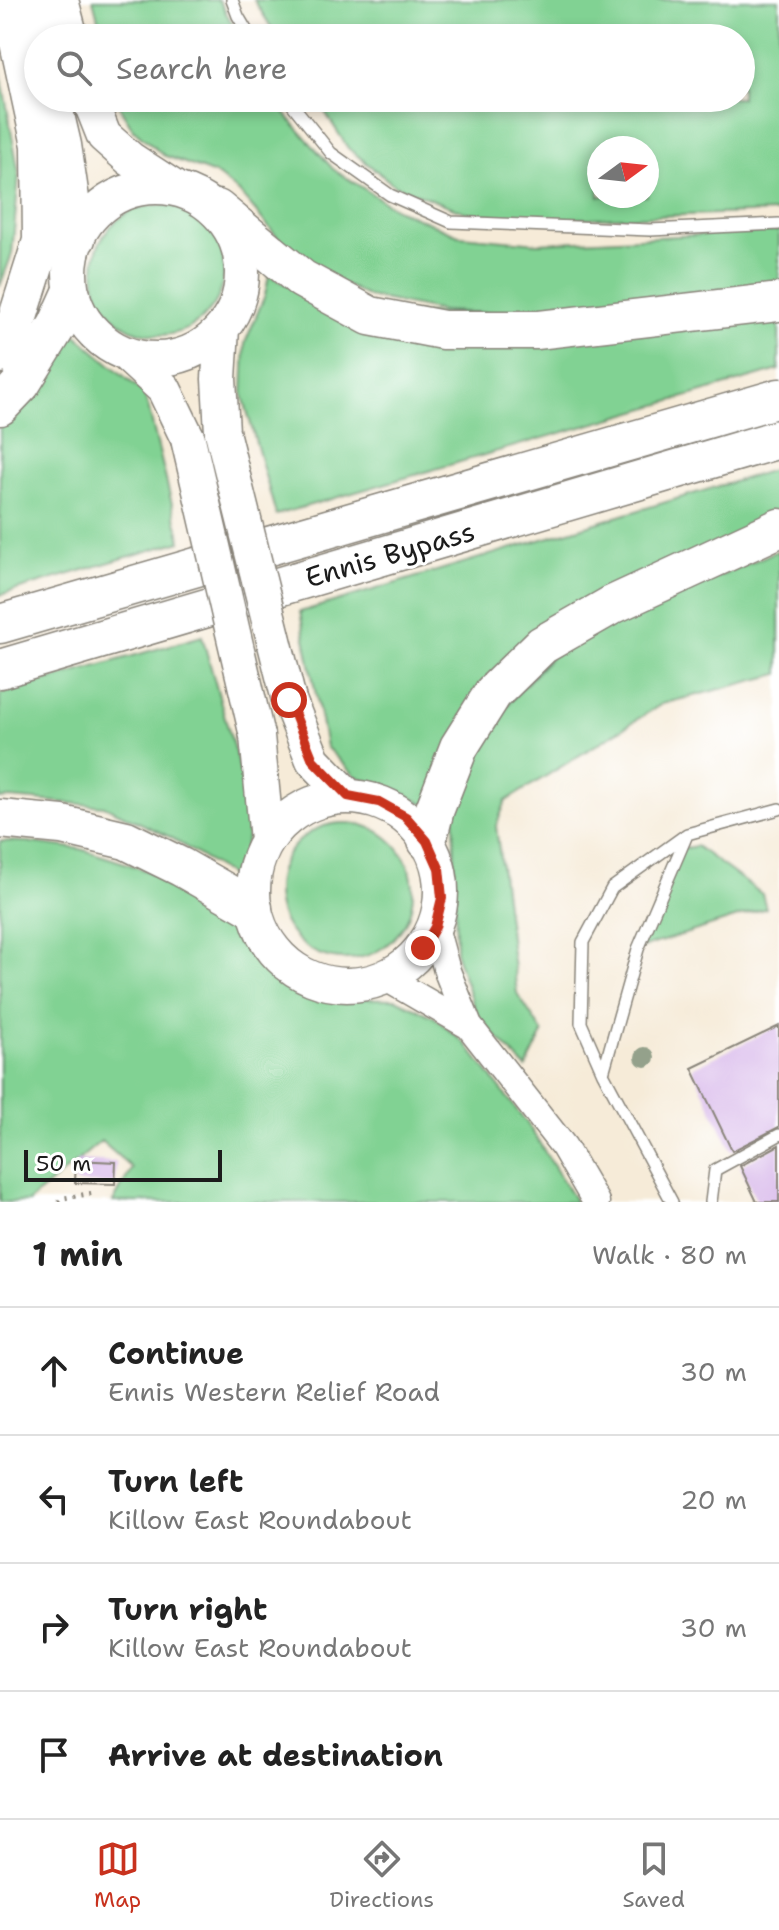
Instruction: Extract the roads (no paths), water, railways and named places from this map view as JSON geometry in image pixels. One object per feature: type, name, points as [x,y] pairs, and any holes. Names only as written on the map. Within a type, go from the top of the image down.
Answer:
[{"type":"highway","points":[[10,0],[24,65]]},
{"type":"highway","points":[[0,354],[18,317],[42,241],[41,145],[34,112]]},
{"type":"highway","points":[[217,209],[302,279],[370,316],[443,330],[538,330],[779,302]]},
{"type":"highway","points":[[0,406],[21,384],[57,326],[71,295]]},
{"type":"highway","name":"Ennis Bypass","points":[[0,624],[779,398]]},
{"type":"highway","name":"Ennis Bypass","points":[[0,669],[779,439]]},
{"type":"highway","points":[[427,841],[435,809],[459,747],[493,693],[542,645],[612,605],[779,528]]},
{"type":"highway","points":[[0,819],[62,825],[126,840],[253,908]]},
{"type":"main road","points":[[29,0],[35,24]]},
{"type":"main road","points":[[61,0],[67,24]]},
{"type":"main road","points":[[56,112],[78,239]]},
{"type":"main road","points":[[95,112],[104,136],[130,159],[173,187]]},
{"type":"main road","points":[[127,355],[154,360],[180,356],[203,345],[222,328],[235,305],[242,280],[241,254],[233,230],[217,209],[197,195],[173,187],[149,185],[127,191],[107,204],[91,219],[78,239],[70,264],[71,295],[83,322],[103,342],[127,355],[164,389],[188,439],[257,736],[267,840]]},
{"type":"main road","points":[[222,328],[219,379],[222,432],[289,700],[313,760],[348,796]]},
{"type":"main road","points":[[348,796],[379,802],[406,817],[427,841],[439,868],[442,898],[435,927],[423,948],[406,965],[386,978],[359,986],[330,985],[303,975],[280,958],[263,935],[253,908],[252,885],[257,861],[267,840],[288,816],[316,801],[348,796]]},
{"type":"street","points":[[435,927],[447,971],[469,1026],[564,1147],[596,1202]]},
{"type":"street","points":[[386,978],[469,1026]]},
{"type":"lane","points":[[232,0],[243,24]]},
{"type":"lane","points":[[298,112],[331,153],[390,195],[451,222],[650,230],[779,224]]},
{"type":"lane","points":[[672,1202],[603,1073],[581,1023],[583,942],[612,888],[687,834],[779,809]]},
{"type":"lane","points":[[762,814],[779,818]]},
{"type":"lane","points":[[603,1073],[638,949],[687,834]]},
{"type":"lane","points":[[711,1202],[715,1170],[779,1135]]}]
